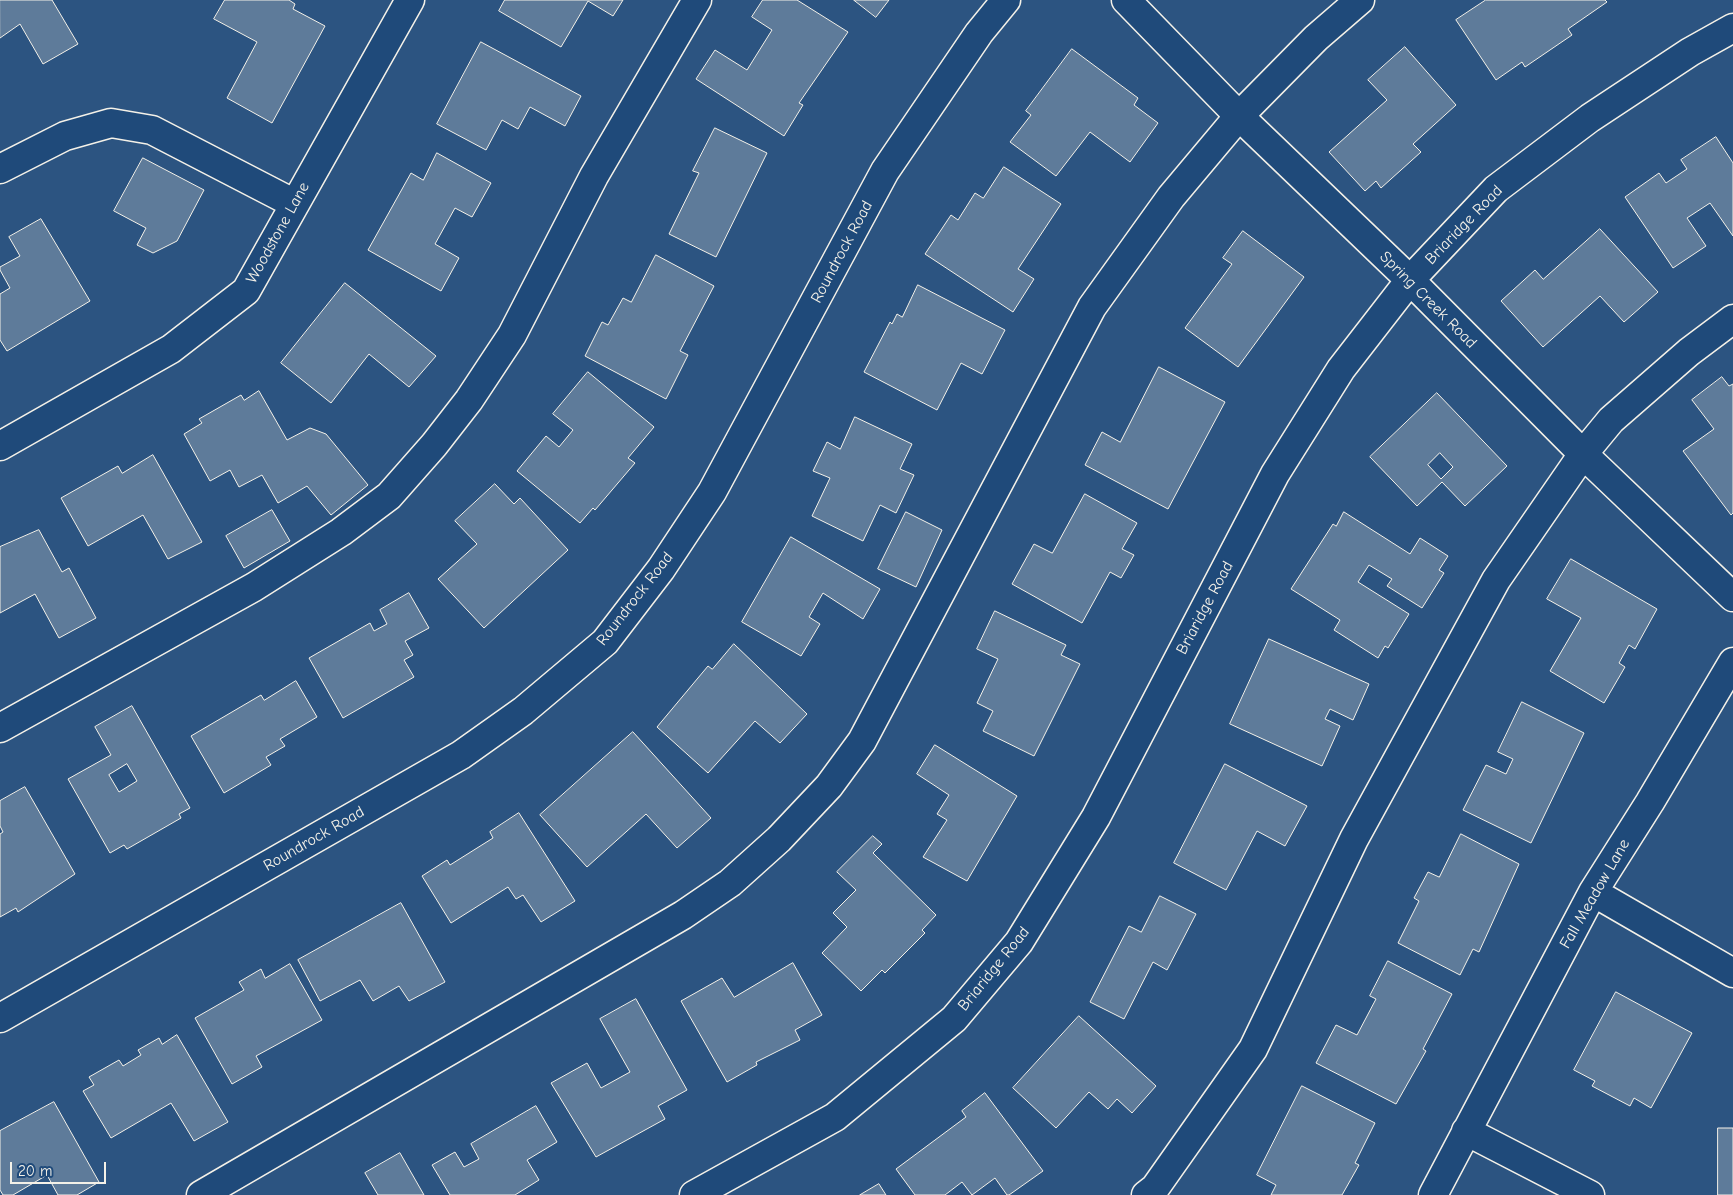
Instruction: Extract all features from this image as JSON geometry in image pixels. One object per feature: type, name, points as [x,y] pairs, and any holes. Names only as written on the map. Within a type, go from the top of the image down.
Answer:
[{"type":"street","name":"Woodstone Lane","points":[[0,446],[171,349],[246,291],[410,0]]},
{"type":"street","points":[[0,728],[254,587],[341,532],[389,496],[434,445],[469,400],[512,335],[594,176],[698,0]]},
{"type":"street","name":"Roundrock Road","points":[[0,1018],[461,755],[523,711],[605,642],[661,570],[712,492],[885,171],[979,33],[1006,0]]},
{"type":"street","name":"Spring Creek Road","points":[[1126,0],[1239,116],[1410,280],[1583,454],[1733,597]]},
{"type":"street","points":[[201,1195],[683,915],[730,883],[779,839],[829,786],[862,741],[1092,306],[1171,197],[1239,116],[1316,38],[1360,0]]},
{"type":"street","name":"Briaridge Road","points":[[694,1195],[835,1117],[954,1019],[1019,942],[1096,818],[1275,474],[1341,369],[1410,280],[1496,189],[1590,118],[1690,52],[1733,28]]},
{"type":"street","points":[[0,169],[65,136],[111,123],[152,130],[294,204]]},
{"type":"street","points":[[1146,1195],[1156,1188],[1254,1049],[1354,839],[1496,580],[1583,454],[1611,420],[1689,352],[1733,319]]},
{"type":"street","name":"Fall Meadow Lane","points":[[1433,1195],[1593,892],[1650,802],[1733,662]]},
{"type":"street","points":[[1593,892],[1733,972]]},
{"type":"street","points":[[1466,1131],[1590,1195]]},
{"type":"building","points":[[0,0],[52,0],[78,44],[43,64],[20,24],[0,38]]},
{"type":"building","points":[[225,0],[289,0],[295,4],[293,9],[325,26],[272,123],[227,98],[257,42],[214,19]]},
{"type":"building","points":[[505,0],[623,0],[613,16],[588,1],[561,47],[499,11]]},
{"type":"building","points":[[763,0],[797,0],[848,32],[799,103],[803,105],[784,136],[696,79],[715,50],[747,70],[772,30],[752,17]]},
{"type":"building","points":[[854,0],[889,0],[876,17]]},
{"type":"building","points":[[1486,0],[1605,0],[1607,2],[1568,29],[1572,35],[1525,67],[1522,62],[1496,80],[1456,20]]},
{"type":"building","points":[[481,42],[581,96],[565,126],[530,107],[518,129],[502,120],[486,150],[437,124]]},
{"type":"building","points":[[1405,47],[1456,105],[1413,144],[1421,152],[1381,188],[1376,181],[1365,191],[1329,152],[1387,100],[1368,80]]},
{"type":"building","points":[[1072,49],[1138,98],[1134,105],[1158,123],[1130,162],[1090,132],[1056,176],[1010,142],[1031,115],[1026,111]]},
{"type":"building","points":[[715,128],[767,153],[716,257],[669,234],[699,173],[693,171]]},
{"type":"building","points":[[1716,137],[1733,163],[1733,236],[1710,203],[1687,218],[1706,246],[1673,268],[1625,197],[1659,173],[1666,183],[1687,169],[1681,160]]},
{"type":"building","points":[[437,153],[491,183],[472,217],[455,208],[435,244],[459,258],[441,291],[368,250],[411,173],[423,180]]},
{"type":"building","points":[[143,158],[204,190],[177,241],[153,253],[137,245],[146,228],[114,211]]},
{"type":"building","points":[[1004,167],[1061,204],[1018,269],[1034,279],[1013,312],[925,254],[951,215],[958,220],[975,193],[983,198]]},
{"type":"building","points":[[41,219],[90,301],[7,351],[0,340],[0,294],[10,288],[0,267],[20,256],[9,237]]},
{"type":"building","points":[[1600,229],[1658,292],[1624,322],[1600,296],[1543,347],[1501,301],[1535,270],[1543,279]]},
{"type":"building","points":[[1243,231],[1304,277],[1238,367],[1185,328],[1232,264],[1223,258]]},
{"type":"building","points":[[656,255],[714,286],[680,351],[688,355],[666,399],[585,356],[602,322],[608,325],[623,298],[631,302]]},
{"type":"building","points":[[345,283],[436,356],[409,387],[369,354],[331,403],[281,363]]},
{"type":"building","points":[[918,285],[1005,330],[982,374],[961,363],[937,410],[864,372],[890,322],[892,324],[897,314],[902,317]]},
{"type":"building","points":[[1159,367],[1225,402],[1168,509],[1085,465],[1102,432],[1120,442]]},
{"type":"building","points":[[588,372],[654,427],[628,458],[635,463],[595,510],[593,508],[580,523],[517,471],[546,436],[559,447],[573,430],[553,414]]},
{"type":"building","points":[[1722,377],[1729,386],[1733,384],[1733,513],[1731,515],[1683,451],[1714,429],[1692,400]]},
{"type":"building","points":[[259,391],[287,440],[310,428],[326,434],[368,485],[331,515],[307,486],[278,503],[262,475],[239,487],[230,470],[210,481],[184,434],[202,423],[199,419],[241,395],[244,400]]},
{"type":"building","points":[[1437,393],[1507,466],[1465,506],[1442,482],[1417,506],[1370,457]],"holes":[[[1440,453],[1453,467],[1441,479],[1428,465]]]},
{"type":"building","points":[[855,417],[912,444],[900,469],[914,475],[896,513],[880,505],[863,541],[812,516],[830,478],[813,471],[827,442],[840,449]]},
{"type":"building","points":[[153,455],[202,542],[168,559],[143,515],[88,546],[61,498],[118,466],[122,473]]},
{"type":"building","points":[[495,484],[514,504],[520,498],[568,550],[484,628],[438,579],[477,544],[455,521]]},
{"type":"building","points":[[1085,494],[1137,523],[1122,549],[1134,555],[1121,578],[1110,572],[1082,623],[1012,584],[1034,544],[1052,553]]},
{"type":"building","points":[[272,510],[290,541],[244,568],[226,536]]},
{"type":"building","points":[[906,512],[942,530],[916,587],[878,569]]},
{"type":"building","points":[[1344,512],[1410,554],[1420,538],[1448,556],[1439,570],[1444,573],[1422,608],[1387,586],[1392,579],[1369,565],[1358,582],[1409,614],[1388,648],[1385,646],[1378,658],[1334,630],[1340,620],[1291,589],[1333,524],[1336,526]]},
{"type":"building","points":[[39,530],[62,572],[69,568],[96,618],[59,638],[35,594],[0,613],[0,547]]},
{"type":"building","points":[[791,537],[880,589],[863,619],[823,593],[809,617],[820,624],[801,656],[742,622]]},
{"type":"building","points":[[1571,559],[1657,609],[1635,649],[1629,645],[1619,663],[1625,667],[1604,703],[1550,671],[1581,618],[1547,599]]},
{"type":"building","points":[[409,593],[429,628],[405,641],[413,655],[404,660],[414,677],[343,718],[309,658],[370,623],[374,631],[387,624],[380,610]]},
{"type":"building","points":[[995,611],[1066,645],[1061,655],[1080,664],[1034,756],[983,731],[993,711],[977,703],[998,659],[977,649]]},
{"type":"building","points":[[1269,639],[1369,684],[1353,720],[1330,709],[1325,719],[1340,726],[1322,766],[1230,724]]},
{"type":"building","points":[[734,644],[807,714],[780,743],[755,721],[708,773],[657,727],[708,666],[712,669]]},
{"type":"building","points":[[296,681],[317,717],[280,739],[285,746],[266,757],[271,765],[224,793],[191,736],[261,695],[264,700]]},
{"type":"building","points":[[1522,702],[1584,733],[1531,843],[1463,810],[1486,765],[1506,774],[1513,759],[1498,752]]},
{"type":"building","points":[[132,706],[190,808],[179,814],[181,818],[127,849],[124,845],[110,853],[68,779],[111,755],[95,727]],"holes":[[[127,764],[137,781],[119,792],[109,775]]]},
{"type":"building","points":[[633,732],[711,818],[677,848],[646,814],[587,867],[540,815]]},
{"type":"building","points":[[935,745],[1017,796],[967,881],[923,857],[947,820],[937,814],[949,795],[917,774]]},
{"type":"building","points":[[1225,764],[1307,806],[1285,846],[1257,831],[1226,890],[1174,863]]},
{"type":"building","points":[[25,787],[75,874],[18,912],[16,908],[0,917],[0,834],[3,832],[0,826],[0,801]]},
{"type":"building","points":[[519,813],[575,901],[541,922],[523,895],[516,899],[508,887],[451,923],[422,876],[447,860],[450,865],[493,838],[490,832]]},
{"type":"building","points":[[1461,834],[1519,864],[1479,952],[1473,949],[1460,975],[1398,943],[1419,901],[1414,898],[1428,872],[1439,877]]},
{"type":"building","points":[[873,836],[882,844],[873,853],[936,915],[922,930],[925,933],[885,973],[882,970],[861,991],[822,953],[847,927],[833,913],[856,890],[837,872]]},
{"type":"building","points":[[1160,896],[1196,914],[1167,970],[1153,962],[1124,1019],[1090,1002],[1129,926],[1141,932]]},
{"type":"building","points":[[401,903],[445,982],[409,1001],[399,986],[373,1001],[360,980],[320,1001],[298,960]]},
{"type":"building","points":[[1388,961],[1452,994],[1423,1049],[1426,1051],[1396,1104],[1316,1063],[1336,1025],[1357,1035],[1376,999],[1370,996]]},
{"type":"building","points":[[793,963],[822,1015],[795,1030],[800,1040],[756,1062],[757,1065],[727,1082],[681,1001],[722,978],[734,997]]},
{"type":"building","points":[[290,964],[322,1020],[256,1056],[262,1067],[232,1084],[195,1018],[244,990],[239,982],[261,969],[265,978]]},
{"type":"building","points":[[1616,992],[1692,1033],[1651,1108],[1634,1098],[1630,1106],[1592,1086],[1595,1081],[1574,1070]]},
{"type":"building","points":[[636,999],[687,1090],[658,1106],[665,1119],[596,1157],[551,1083],[587,1063],[601,1088],[630,1072],[600,1019]]},
{"type":"building","points":[[1079,1016],[1156,1086],[1132,1113],[1117,1099],[1108,1109],[1089,1092],[1056,1128],[1013,1088]]},
{"type":"building","points":[[177,1035],[228,1122],[194,1141],[171,1103],[111,1138],[83,1091],[94,1085],[89,1077],[119,1060],[123,1066],[141,1055],[138,1050],[159,1038],[162,1044]]},
{"type":"building","points":[[1302,1086],[1375,1123],[1355,1163],[1359,1165],[1342,1195],[1271,1195],[1276,1185],[1257,1175]]},
{"type":"building","points":[[985,1093],[1043,1171],[1009,1195],[1007,1195],[995,1178],[972,1195],[962,1182],[945,1195],[915,1195],[896,1169],[966,1117],[962,1111]]},
{"type":"building","points":[[54,1102],[99,1182],[77,1195],[58,1195],[47,1175],[13,1195],[3,1195],[0,1190],[0,1131]]},
{"type":"building","points":[[536,1106],[557,1142],[527,1160],[539,1180],[515,1195],[450,1195],[432,1165],[455,1152],[464,1167],[479,1159],[471,1144]]},
{"type":"building","points":[[1718,1128],[1733,1128],[1733,1195],[1718,1195]]},
{"type":"building","points":[[400,1153],[424,1195],[378,1195],[365,1173]]},
{"type":"building","points":[[879,1184],[886,1195],[860,1195]]}]
